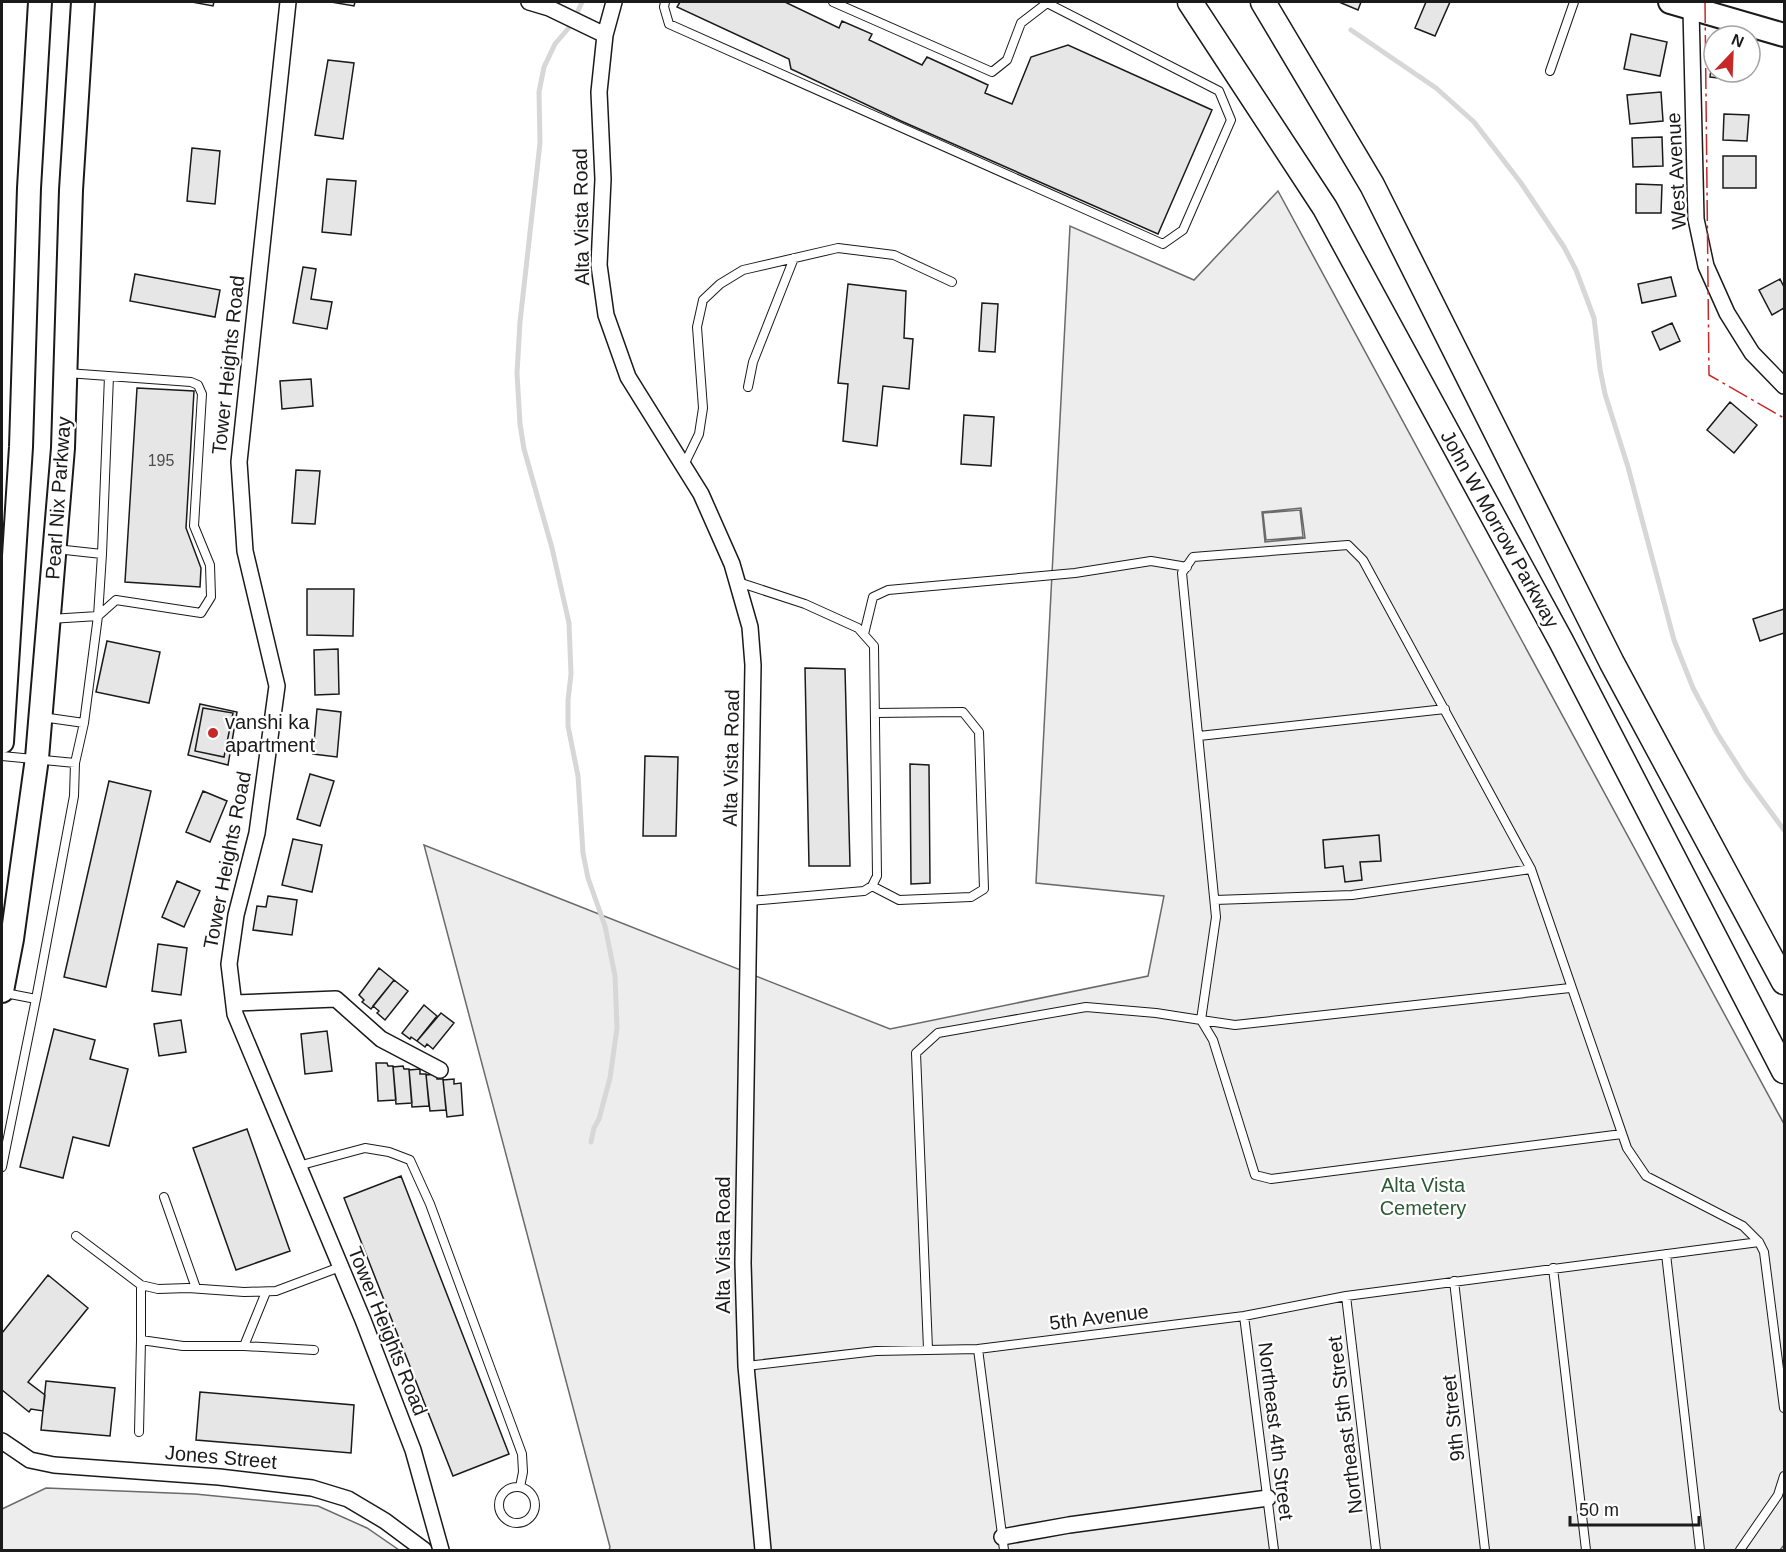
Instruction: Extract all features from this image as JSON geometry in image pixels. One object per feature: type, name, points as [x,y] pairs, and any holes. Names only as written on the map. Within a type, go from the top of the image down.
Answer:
[{"type":"main road","name":"Pearl Nix Parkway","points":[[2,742],[21,447],[29,188],[40,2]]},
{"type":"main road","name":"Pearl Nix Parkway","points":[[2,992],[12,939],[41,717],[63,448],[71,190],[83,2]]},
{"type":"main road","name":"John W Morrow Parkway","points":[[1190,2],[1325,208],[1561,641],[1785,1071]]},
{"type":"main road","name":"John W Morrow Parkway","points":[[1263,2],[1372,185],[1612,663],[1785,982]]},
{"type":"main road","points":[[1685,4],[1785,35]]},
{"type":"street","name":"Tower Heights Road","points":[[288,2],[239,462],[245,551],[277,686],[257,833],[236,915],[229,964],[235,1014],[413,1450],[441,1551]]},
{"type":"street","points":[[529,2],[549,8],[605,35]]},
{"type":"street","name":"Alta Vista Road","points":[[614,2],[605,35],[599,92],[603,179],[599,265],[606,315],[628,376],[700,494],[732,564],[750,627],[753,665],[742,1263],[746,1366],[763,1551]]},
{"type":"street","name":"West Avenue","points":[[1685,4],[1696,219],[1706,266],[1726,313],[1752,353],[1785,386]]},
{"type":"street","points":[[234,1004],[336,999],[381,1039],[440,1070]]},
{"type":"street","name":"Jones Street","points":[[2,1441],[30,1460],[54,1465],[223,1477],[312,1488],[348,1499],[386,1521],[424,1551]]},
{"type":"street","points":[[1003,1544],[1069,1525],[1268,1498]]},
{"type":"lane","points":[[666,2],[664,7],[669,24],[1163,244],[1183,230],[1231,120],[1219,90],[1048,2],[1021,23],[1007,60],[992,72],[833,2]]},
{"type":"lane","points":[[1550,70],[1574,3],[1565,2]]},
{"type":"lane","points":[[684,467],[699,434],[703,408],[697,327],[703,300],[720,284],[743,270],[838,248],[894,255],[952,282]]},
{"type":"lane","points":[[748,387],[753,362],[794,258]]},
{"type":"lane","points":[[49,619],[99,616],[116,600],[201,613],[211,597],[210,565],[194,526],[202,393],[198,385],[191,382],[66,373]]},
{"type":"lane","points":[[2,1167],[74,796],[75,762],[84,723],[99,616],[109,376]]},
{"type":"lane","points":[[1622,1134],[1271,1179],[1255,1175],[1213,1040],[1201,1020],[1216,917],[1182,573],[1193,557],[1348,545],[1363,560],[1531,868],[1570,988],[1627,1148],[1646,1176],[1743,1226],[1759,1242],[1764,1252],[1785,1408]]},
{"type":"lane","points":[[54,549],[102,554]]},
{"type":"lane","points":[[864,634],[873,597],[888,590],[1075,573],[1151,561],[1187,567]]},
{"type":"lane","points":[[737,581],[805,604],[858,628],[874,646],[877,876],[872,886],[864,891],[750,901]]},
{"type":"lane","points":[[1199,736],[1445,710]]},
{"type":"lane","points":[[872,886],[899,900],[971,897],[984,889],[979,732],[963,712],[875,713]]},
{"type":"lane","points":[[41,717],[84,723]]},
{"type":"lane","points":[[2,756],[75,762]]},
{"type":"lane","points":[[1215,900],[1352,895],[1531,868]]},
{"type":"lane","points":[[928,1349],[916,1053],[938,1033],[1086,1007],[1156,1013],[1235,1025],[1570,988]]},
{"type":"lane","points":[[2,992],[36,999]]},
{"type":"lane","points":[[298,1166],[365,1148],[389,1152],[410,1160],[430,1204],[522,1454],[523,1472],[520,1487]]},
{"type":"lane","points":[[164,1197],[196,1288]]},
{"type":"lane","points":[[76,1236],[141,1285],[158,1289],[196,1288],[276,1292],[340,1267]]},
{"type":"lane","name":"5th Avenue","points":[[746,1366],[876,1351],[978,1349],[1244,1316],[1346,1296],[1759,1242]]},
{"type":"lane","points":[[1666,1254],[1700,1551]]},
{"type":"lane","points":[[1553,1268],[1586,1551]]},
{"type":"lane","name":"9th Street","points":[[1454,1281],[1485,1551]]},
{"type":"lane","points":[[139,1432],[141,1285]]},
{"type":"lane","points":[[244,1346],[266,1292]]},
{"type":"lane","name":"Northeast 5th Street","points":[[1346,1296],[1376,1551]]},
{"type":"lane","name":"Northeast 4th Street","points":[[1244,1316],[1274,1551]]},
{"type":"lane","points":[[141,1340],[183,1346],[244,1346],[314,1350]]},
{"type":"lane","points":[[978,1349],[1003,1544]]},
{"type":"lane","points":[[1740,1551],[1778,1495],[1785,1476]]},
{"type":"lane","points":[[520,1487],[530,1493],[534,1508],[529,1518],[512,1522],[502,1515],[499,1509],[500,1498],[508,1489],[520,1487]]},
{"type":"shaded area","name":"Alta Vista Cemetery","points":[[1278,191],[1784,1124],[1784,1545],[1780,1550],[609,1550],[424,845],[890,1029],[1148,976],[1164,896],[1036,883],[1070,226],[1194,280]],"holes":[[[1301,508],[1305,538],[1265,542],[1262,512]]]},
{"type":"shaded area","points":[[1300,510],[1303,537],[1266,540],[1263,513]]},
{"type":"shaded area","points":[[46,1488],[195,1494],[318,1506],[367,1528],[399,1550],[2,1550],[2,1509]]},
{"type":"building","points":[[192,2],[214,2],[213,6]]},
{"type":"building","points":[[331,2],[355,2],[354,6]]},
{"type":"building","points":[[680,2],[785,2],[839,28],[842,21],[872,34],[869,40],[922,65],[927,57],[988,85],[985,93],[1012,104],[1031,57],[1068,45],[1212,110],[1158,234],[901,121],[791,69],[789,59],[677,7]]},
{"type":"building","points":[[1339,2],[1361,2],[1358,10]]},
{"type":"building","points":[[1426,2],[1450,2],[1435,36],[1415,28]]},
{"type":"building","points":[[1631,34],[1667,42],[1660,76],[1624,69]]},
{"type":"building","points":[[328,60],[354,63],[343,139],[315,135]]},
{"type":"building","points":[[1661,92],[1663,121],[1630,124],[1627,95]]},
{"type":"building","points":[[1724,114],[1749,115],[1747,141],[1723,140]]},
{"type":"building","points":[[1662,137],[1663,166],[1633,167],[1632,138]]},
{"type":"building","points":[[192,148],[220,151],[215,204],[187,201]]},
{"type":"building","points":[[1723,156],[1756,156],[1756,188],[1723,188]]},
{"type":"building","points":[[327,179],[356,181],[351,235],[322,232]]},
{"type":"building","points":[[1636,184],[1662,185],[1661,213],[1636,213]]},
{"type":"building","points":[[303,267],[316,269],[311,299],[332,302],[327,329],[293,323]]},
{"type":"building","points":[[135,274],[220,290],[215,317],[130,301]]},
{"type":"building","points":[[1671,277],[1676,296],[1642,303],[1638,284]]},
{"type":"building","points":[[1780,279],[1784,287],[1784,308],[1772,315],[1759,290]]},
{"type":"building","points":[[848,284],[906,291],[904,338],[913,339],[909,389],[883,386],[877,446],[843,441],[848,384],[838,383]]},
{"type":"building","points":[[982,303],[998,304],[995,352],[979,351]]},
{"type":"building","points":[[1672,323],[1680,341],[1660,350],[1652,332]]},
{"type":"building","points":[[311,379],[313,406],[282,409],[280,381]]},
{"type":"building","points":[[137,388],[194,391],[186,528],[201,568],[200,587],[125,582]]},
{"type":"building","points":[[1730,402],[1757,425],[1734,453],[1707,430]]},
{"type":"building","points":[[964,415],[994,417],[991,466],[961,464]]},
{"type":"building","points":[[296,470],[320,471],[315,524],[292,523]]},
{"type":"building","points":[[307,589],[354,589],[353,636],[307,635]]},
{"type":"building","points":[[1784,609],[1784,633],[1760,641],[1753,619]]},
{"type":"building","points":[[107,641],[160,652],[149,703],[96,692]]},
{"type":"building","points":[[338,649],[339,694],[315,695],[314,650]]},
{"type":"building","points":[[805,668],[845,669],[850,866],[809,866]]},
{"type":"building","name":"vanshi ka apartment","points":[[200,704],[237,712],[228,765],[188,755]]},
{"type":"building","name":"vanshi ka apartment","points":[[203,708],[233,713],[224,757],[195,751]]},
{"type":"building","points":[[317,709],[341,712],[337,757],[313,754]]},
{"type":"building","points":[[645,756],[678,757],[676,836],[643,836]]},
{"type":"building","points":[[910,764],[929,765],[930,883],[911,884]]},
{"type":"building","points":[[310,774],[334,781],[320,826],[297,819]]},
{"type":"building","points":[[109,781],[151,791],[106,987],[64,977]]},
{"type":"building","points":[[203,791],[227,801],[210,842],[186,832]]},
{"type":"building","points":[[1379,835],[1381,861],[1360,862],[1362,880],[1345,882],[1343,866],[1325,868],[1323,840]]},
{"type":"building","points":[[293,839],[322,845],[312,892],[282,885]]},
{"type":"building","points":[[177,881],[200,891],[184,927],[162,917]]},
{"type":"building","points":[[268,896],[297,900],[292,935],[253,930],[257,906],[266,907]]},
{"type":"building","points":[[158,944],[187,948],[181,995],[152,991]]},
{"type":"building","points":[[379,968],[394,980],[371,1009],[362,1002],[364,1000],[359,995]]},
{"type":"building","points":[[394,980],[408,991],[385,1020],[373,1006]]},
{"type":"building","points":[[424,1005],[437,1016],[417,1041],[411,1037],[410,1039],[402,1033]]},
{"type":"building","points":[[441,1013],[454,1023],[433,1049],[427,1044],[425,1047],[417,1041]]},
{"type":"building","points":[[181,1020],[186,1052],[159,1056],[154,1024]]},
{"type":"building","points":[[54,1029],[95,1040],[90,1059],[128,1069],[109,1146],[73,1137],[63,1178],[20,1167]]},
{"type":"building","points":[[327,1031],[332,1071],[305,1074],[301,1034]]},
{"type":"building","points":[[376,1063],[387,1063],[388,1066],[393,1066],[396,1100],[378,1101]]},
{"type":"building","points":[[403,1066],[404,1069],[409,1069],[412,1103],[396,1104],[393,1067]]},
{"type":"building","points":[[420,1069],[420,1074],[426,1074],[429,1106],[412,1107],[409,1070]]},
{"type":"building","points":[[437,1074],[437,1079],[443,1079],[446,1110],[430,1111],[426,1075]]},
{"type":"building","points":[[454,1079],[454,1084],[461,1083],[463,1115],[447,1117],[443,1080]]},
{"type":"building","points":[[247,1129],[290,1251],[236,1270],[193,1148]]},
{"type":"building","points":[[401,1176],[509,1454],[453,1476],[344,1198]]},
{"type":"building","points":[[48,1275],[88,1308],[28,1382],[45,1395],[43,1411],[31,1409],[29,1412],[2,1390],[2,1333]]},
{"type":"building","points":[[46,1381],[115,1388],[110,1436],[41,1430]]},
{"type":"building","points":[[200,1392],[354,1405],[351,1453],[196,1440]]},
{"type":"waterway","points":[[582,2],[572,24],[555,44],[544,67],[539,92],[540,143],[520,322],[517,373],[524,449],[552,548],[569,623],[571,674],[568,726],[578,776],[583,853],[588,878],[605,926],[615,976],[617,1028],[610,1078],[591,1142]]},
{"type":"waterway","points":[[1351,30],[1436,88],[1474,122],[1521,183],[1564,247],[1576,270],[1594,318],[1605,394],[1628,467],[1674,640],[1693,688],[1717,733],[1745,777],[1784,830]]},
{"type":"power","points":[[1705,2],[1709,375],[1784,418]]},
{"type":"place","name":"vanshi ka apartment","points":[[213,733]]}]
